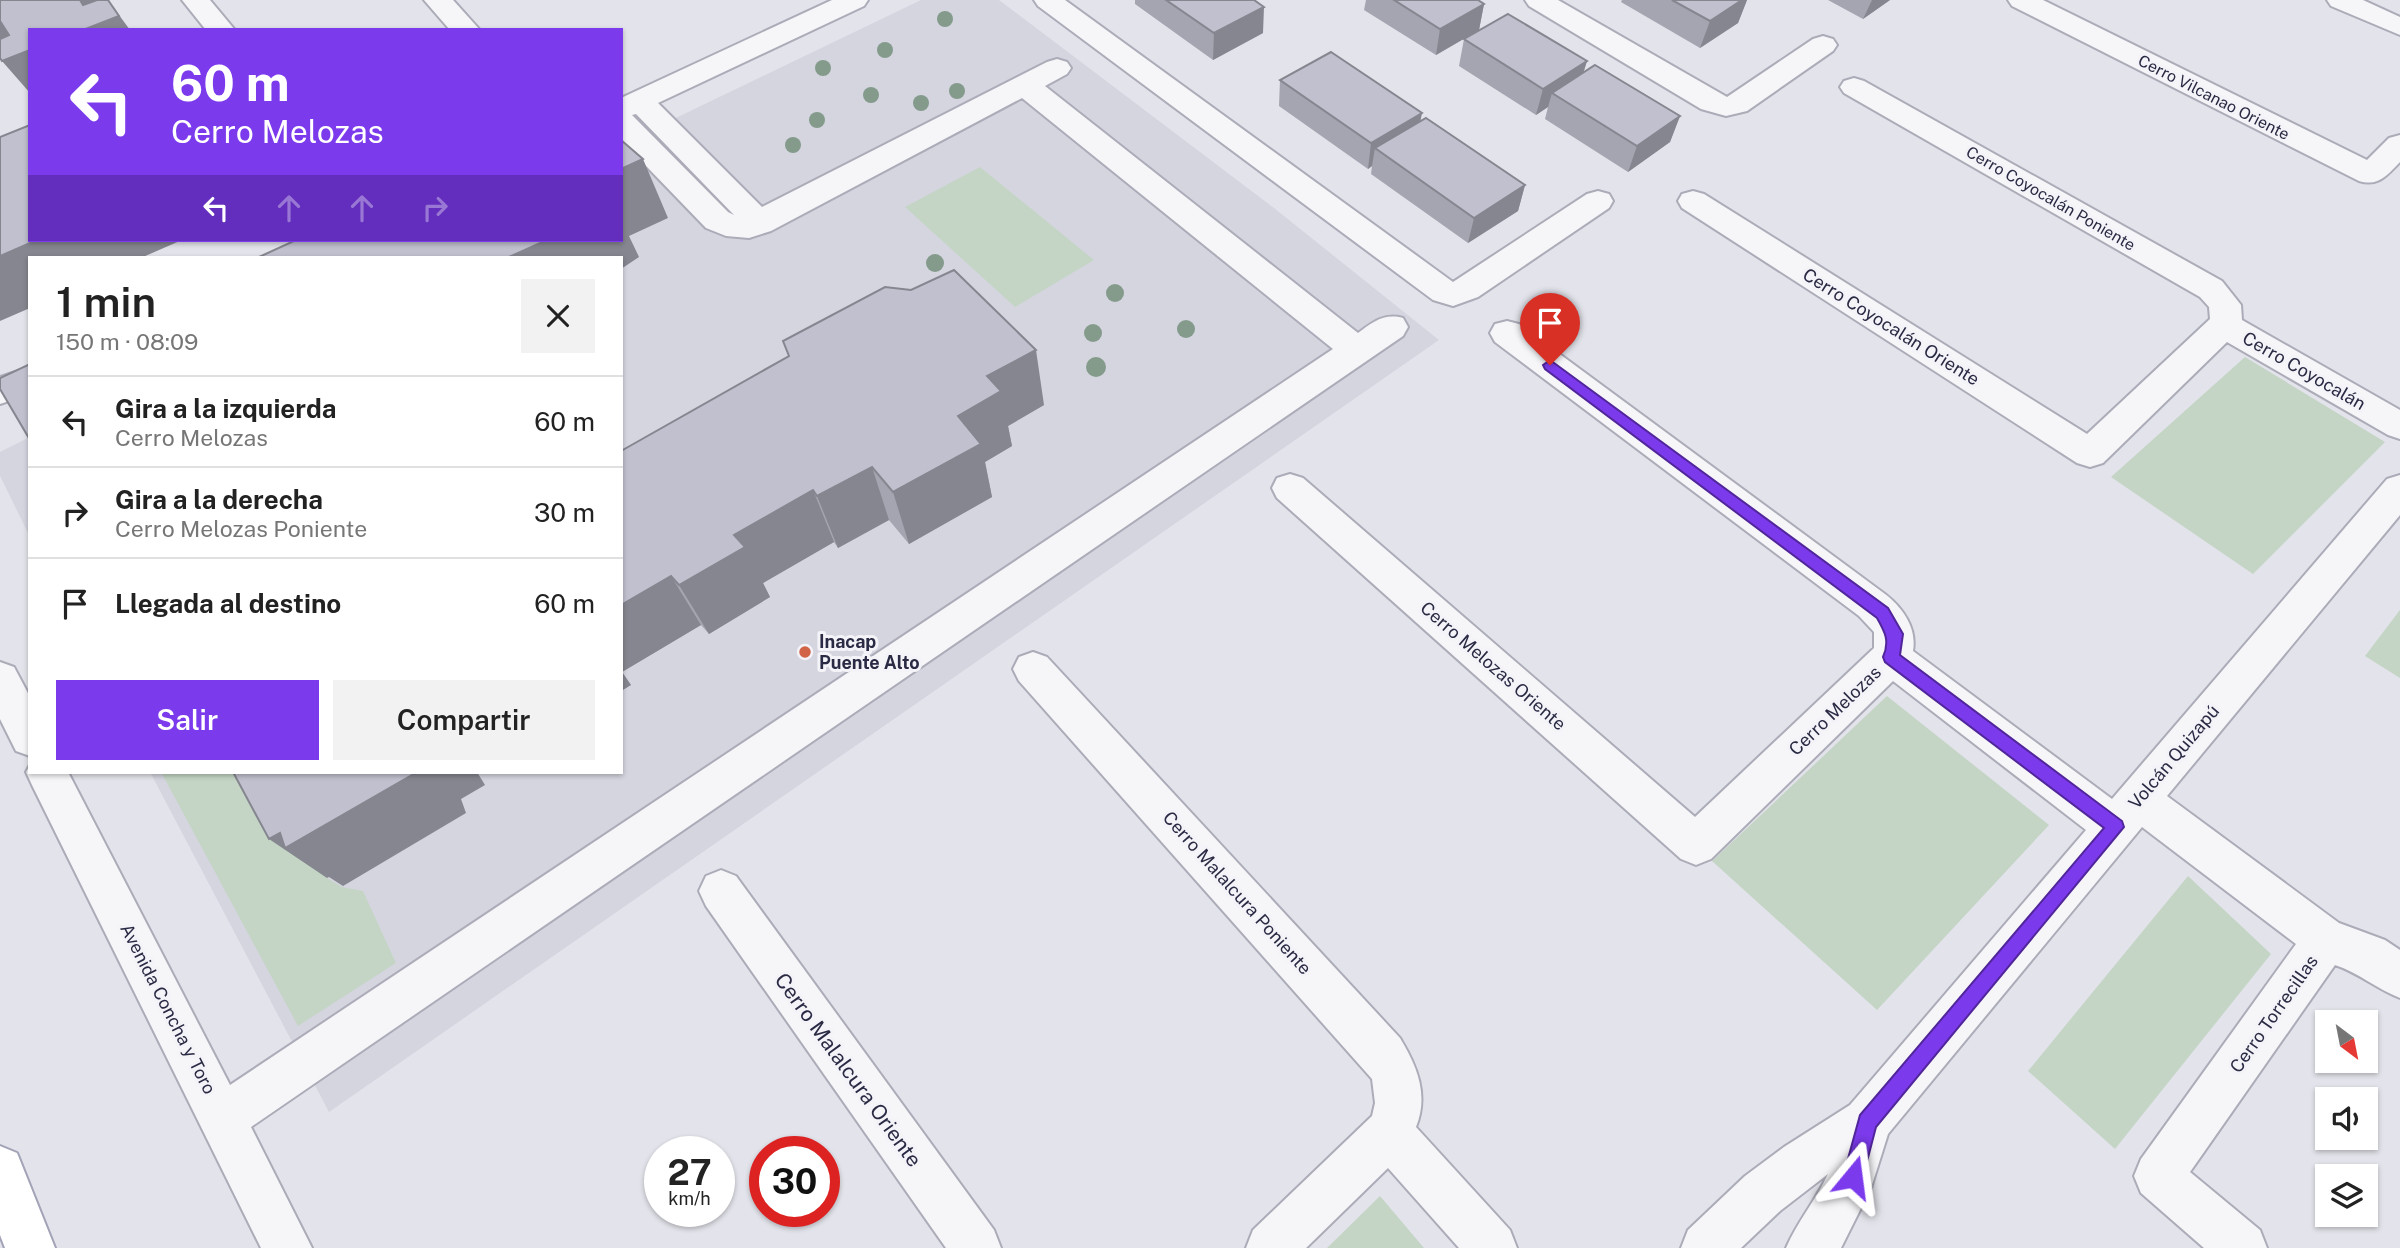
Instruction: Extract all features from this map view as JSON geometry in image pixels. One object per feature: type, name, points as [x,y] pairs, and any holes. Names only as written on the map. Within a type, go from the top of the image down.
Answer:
[{"type":"main road","points":[[0,1170],[30,1248]]},
{"type":"street","points":[[196,0],[219,28]]},
{"type":"street","points":[[438,0],[464,28]]},
{"type":"street","points":[[854,0],[811,8],[627,110],[717,220],[737,228],[760,223],[1057,68]]},
{"type":"street","points":[[1048,0],[1444,292],[1461,293],[1598,201]]},
{"type":"street","points":[[1539,0],[1711,102],[1726,107],[1737,104],[1823,45]]},
{"type":"street","name":"Cerro Vilcanao Oriente","points":[[2022,0],[2370,174],[2400,145]]},
{"type":"street","points":[[2341,0],[2400,27]]},
{"type":"street","points":[[223,1118],[1374,339],[1025,85]]},
{"type":"street","name":"Cerro Coyocalán Poniente","points":[[1854,87],[2211,289],[2224,303],[2227,311],[2224,325]]},
{"type":"street","name":"Cerro Coyocalán Oriente","points":[[1693,201],[2090,453]]},
{"type":"street","name":"Cerro Coyocalán","points":[[2090,453],[2224,325],[2400,426]]},
{"type":"street","points":[[1507,333],[1883,613],[1895,634],[1895,648],[1891,657]]},
{"type":"street","points":[[0,391],[28,381]]},
{"type":"street","name":"Cerro Melozas Oriente","points":[[1290,488],[1696,845]]},
{"type":"street","name":"Volcán Quizapú","points":[[1706,1248],[1738,1214],[1790,1168],[1867,1122],[2400,489]]},
{"type":"street","name":"Cerro Melozas","points":[[1696,845],[1891,657],[2127,813]]},
{"type":"street","name":"Cerro Malalcura Poniente","points":[[1033,670],[1384,1054],[1395,1071],[1401,1091],[1397,1121],[1389,1133]]},
{"type":"street","points":[[0,679],[28,734]]},
{"type":"street","name":"Avenida Concha y Toro","points":[[48,774],[287,1248]]},
{"type":"street","name":"Cerro Torrecillas","points":[[2127,813],[2326,940],[2158,1177],[2242,1248]]},
{"type":"street","name":"Cerro Malalcura Oriente","points":[[721,891],[976,1248]]},
{"type":"street","points":[[2326,940],[2369,955],[2400,976]]},
{"type":"street","name":"Volcán Quizapú","points":[[1811,1248],[1853,1177],[1867,1122]]},
{"type":"street","points":[[1271,1248],[1389,1133],[1492,1248]]},
{"type":"shaded area","name":"Inacap Puente Alto","points":[[921,0],[999,0],[1274,208],[1439,340],[329,1112],[151,774],[623,774],[621,242],[632,139]]},
{"type":"shaded area","points":[[28,438],[28,533],[0,476],[0,452]]},
{"type":"green space","points":[[980,167],[1094,260],[1015,307],[905,207]]},
{"type":"green space","points":[[2245,357],[2385,442],[2253,574],[2111,477]]},
{"type":"green space","points":[[2400,610],[2400,678],[2365,656]]},
{"type":"green space","points":[[1887,696],[2049,825],[1877,1010],[1712,861]]},
{"type":"green space","points":[[162,774],[271,774],[327,878],[342,887],[363,891],[396,963],[298,1026]]},
{"type":"green space","points":[[2188,876],[2271,954],[2115,1149],[2028,1071]]},
{"type":"green space","points":[[1380,1196],[1424,1248],[1327,1248]]},
{"type":"building","points":[[0,0],[80,0],[83,5],[97,0],[108,0],[119,16],[88,28],[28,28],[28,51],[2,61],[0,39],[9,35],[0,21]]},
{"type":"building","points":[[1166,0],[1254,0],[1264,7],[1214,33]]},
{"type":"building","points":[[1394,0],[1478,0],[1484,4],[1440,29]]},
{"type":"building","points":[[1672,0],[1742,0],[1710,21]]},
{"type":"building","points":[[1508,14],[1587,61],[1543,89],[1464,39]]},
{"type":"building","points":[[1331,52],[1422,113],[1371,143],[1280,80]]},
{"type":"building","points":[[1595,65],[1680,116],[1637,146],[1552,93]]},
{"type":"building","points":[[1426,118],[1525,185],[1474,218],[1375,148]]},
{"type":"building","points":[[28,126],[28,242],[32,242],[0,256],[0,137]]},
{"type":"building","points":[[623,142],[643,159],[623,168]]},
{"type":"building","points":[[292,242],[543,242],[511,256],[261,256]]},
{"type":"building","points":[[954,270],[1036,350],[987,376],[1001,391],[958,416],[981,444],[893,492],[872,467],[817,496],[813,490],[734,535],[745,547],[679,585],[671,576],[623,604],[623,450],[789,356],[783,341],[885,287],[911,290]]},
{"type":"building","points":[[28,365],[28,437],[0,389],[0,378]]},
{"type":"building","points":[[234,774],[414,774],[285,848],[280,833],[269,839]]},
{"type":"place","name":"Inacap Puente Alto","points":[[805,652]]},
{"type":"route","points":[[1550,365],[1883,613],[1895,634],[1895,648],[1891,657],[2116,827],[1867,1122],[1853,1177]]}]
